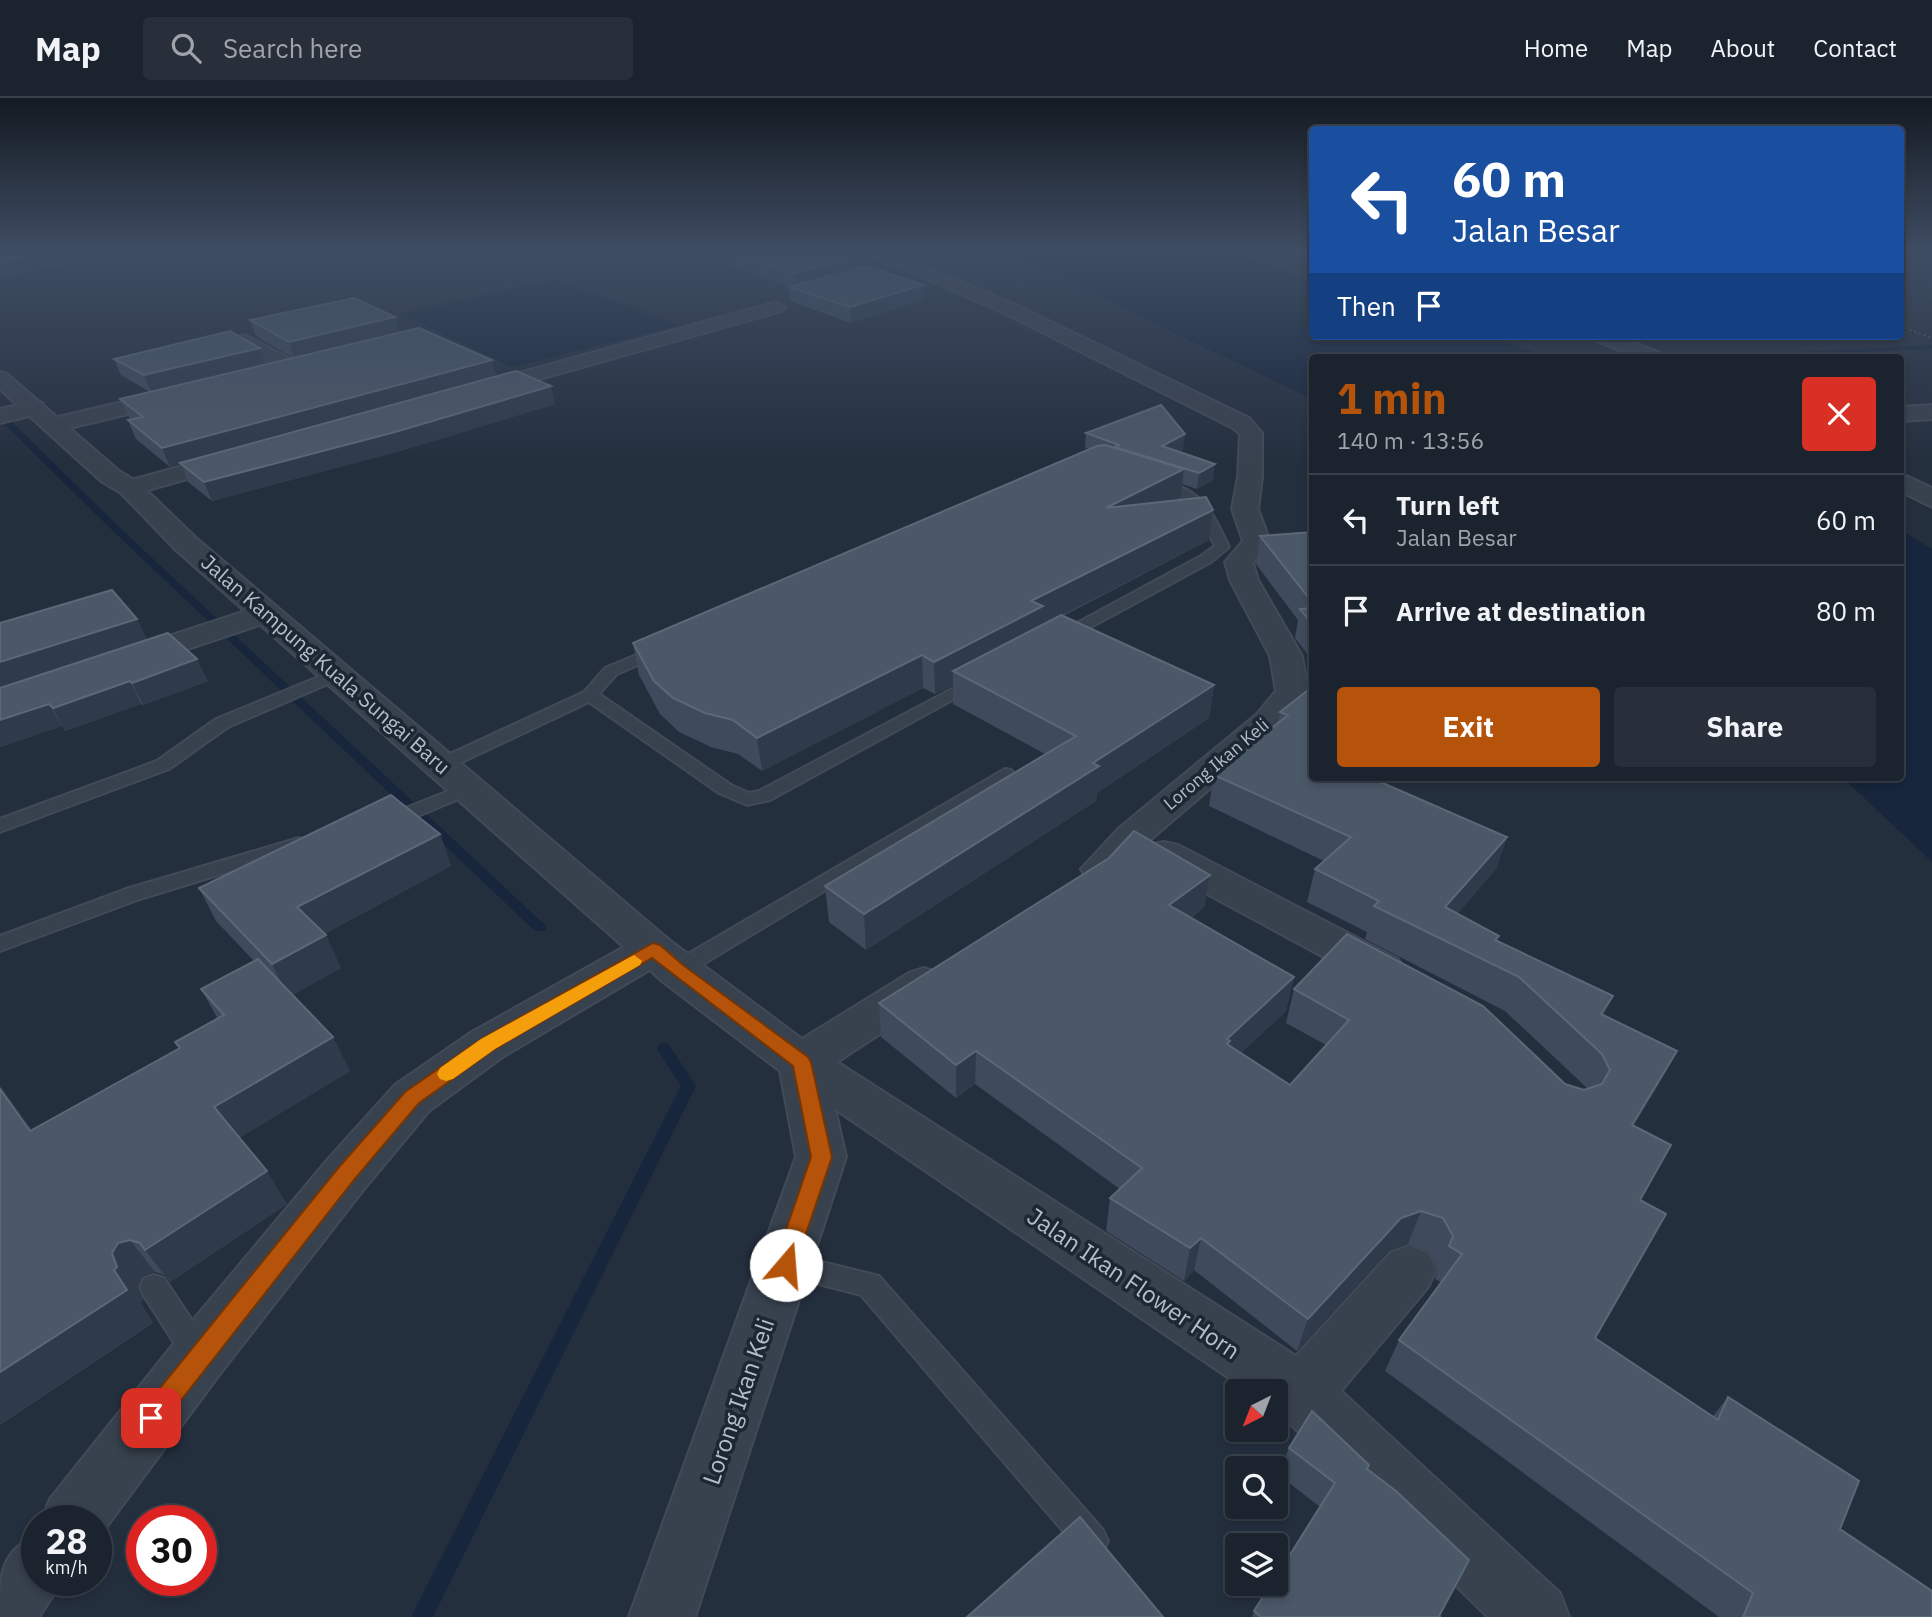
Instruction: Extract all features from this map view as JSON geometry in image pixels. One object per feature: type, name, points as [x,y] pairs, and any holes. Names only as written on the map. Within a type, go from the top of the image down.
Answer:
[{"type":"street","points":[[453,397],[723,322]]},
{"type":"street","name":"Lorong Ikan Keli","points":[[1036,322],[1241,423],[1251,433],[1250,477],[1245,509],[1257,542],[1239,562],[1244,580],[1286,656],[1292,692],[1269,721],[1131,837],[1090,879],[1067,894]]},
{"type":"street","points":[[1612,340],[1646,354]]},
{"type":"street","points":[[245,341],[290,367]]},
{"type":"street","points":[[264,374],[315,361]]},
{"type":"street","name":"Jalan Kampung Kuala Sungai Baru","points":[[0,378],[120,482],[186,544],[254,618],[328,678],[443,764],[456,794],[665,960]]},
{"type":"street","points":[[0,416],[44,416],[198,390]]},
{"type":"street","points":[[1904,414],[1932,412]]},
{"type":"street","points":[[120,482],[253,446]]},
{"type":"street","points":[[1904,482],[1932,499]]},
{"type":"street","points":[[102,668],[254,618]]},
{"type":"street","points":[[1131,837],[1415,987]]},
{"type":"street","points":[[84,1505],[199,1356],[346,1174],[412,1098],[488,1044],[665,960],[801,1062],[951,967]]},
{"type":"street","name":"Lorong Ikan Keli","points":[[662,1617],[786,1265],[821,1157],[801,1062]]},
{"type":"street","name":"Jalan Ikan Flower Horn","points":[[801,1062],[1301,1393],[1536,1617]]},
{"type":"street","points":[[1301,1393],[1409,1270]]},
{"type":"street","points":[[0,1614],[21,1587]]},
{"type":"lane","points":[[1040,649],[1206,559],[1222,547],[1199,501],[1190,493],[1141,477]]},
{"type":"lane","points":[[443,764],[590,695],[611,671],[675,643]]},
{"type":"lane","points":[[590,695],[725,789],[747,799],[764,796],[992,674]]},
{"type":"lane","points":[[0,826],[163,765],[222,723],[328,678]]},
{"type":"lane","points":[[665,960],[1005,774]]},
{"type":"lane","points":[[372,825],[413,813],[456,794]]},
{"type":"lane","points":[[0,944],[133,894],[312,840]]},
{"type":"lane","points":[[786,1265],[869,1284],[1112,1565]]},
{"type":"lane","points":[[154,1287],[199,1356]]},
{"type":"path","points":[[1904,328],[1932,338]]},
{"type":"water","points":[[418,322],[671,322],[679,325],[512,367]]},
{"type":"water","points":[[1152,322],[1309,322],[1309,340],[1499,340],[1541,354],[1309,354],[1309,398]]},
{"type":"water","points":[[1904,532],[1932,549],[1932,862],[1846,781],[1904,781]]},
{"type":"building","points":[[253,322],[374,322],[289,342]]},
{"type":"building","points":[[419,328],[492,360],[162,448],[128,420],[143,417],[120,399]]},
{"type":"building","points":[[230,331],[260,348],[144,375],[114,359]]},
{"type":"building","points":[[516,371],[551,386],[395,432],[204,482],[180,463]]},
{"type":"building","points":[[1161,405],[1185,434],[1162,446],[1215,464],[1199,473],[1115,447],[1119,445],[1086,433]]},
{"type":"building","points":[[1105,445],[1184,469],[1106,508],[1206,497],[1213,510],[1031,601],[1043,606],[934,662],[922,655],[757,738],[733,720],[705,713],[673,698],[654,681],[633,643],[1097,446]]},
{"type":"building","points":[[1309,532],[1309,598],[1260,536]]},
{"type":"building","points":[[112,590],[137,619],[0,662],[0,623]]},
{"type":"building","points":[[1309,608],[1309,620],[1300,609]]},
{"type":"building","points":[[1061,615],[1214,685],[1093,763],[1099,766],[864,914],[825,886],[1076,736],[953,671]]},
{"type":"building","points":[[168,633],[197,659],[53,708],[49,704],[0,720],[0,688]]},
{"type":"building","points":[[1309,689],[1309,781],[1378,781],[1507,837],[1445,907],[1499,936],[1495,940],[1613,996],[1601,1014],[1677,1051],[1632,1125],[1671,1145],[1640,1200],[1666,1214],[1595,1338],[1718,1420],[1728,1397],[1859,1481],[1840,1529],[1932,1591],[1932,1617],[1743,1617],[1753,1593],[1399,1340],[1462,1254],[1449,1246],[1453,1236],[1443,1218],[1421,1211],[1401,1218],[1308,1319],[1201,1238],[1190,1248],[1110,1198],[1142,1168],[976,1051],[956,1065],[879,1003],[1109,858],[1134,831],[1210,875],[1169,905],[1294,977],[1227,1039],[1230,1041],[1227,1044],[1290,1085],[1349,1020],[1294,989],[1347,934],[1483,1006],[1565,1084],[1584,1090],[1602,1084],[1610,1070],[1602,1054],[1519,977],[1374,906],[1379,901],[1315,869],[1351,837],[1214,775],[1288,715],[1280,712]]},
{"type":"building","points":[[391,795],[440,834],[297,907],[326,935],[272,964],[199,888]]},
{"type":"building","points":[[258,959],[333,1037],[214,1107],[267,1171],[145,1250],[140,1243],[130,1240],[118,1243],[112,1253],[117,1267],[114,1270],[127,1290],[0,1372],[0,1089],[30,1131],[180,1048],[175,1042],[224,1015],[201,989]]},
{"type":"building","points":[[1312,1411],[1369,1465],[1367,1469],[1396,1491],[1469,1560],[1440,1617],[1261,1617],[1254,1611],[1263,1596],[1288,1596],[1288,1558],[1335,1483],[1289,1448]]},
{"type":"building","points":[[1080,1517],[1163,1617],[967,1617]]},
{"type":"waterway","points":[[1797,354],[1932,347]]},
{"type":"waterway","points":[[6,421],[116,529],[540,928]]},
{"type":"waterway","points":[[422,1617],[689,1086],[664,1049]]},
{"type":"slow traffic","points":[[446,1074],[488,1044],[634,961]]},
{"type":"route","points":[[151,1418],[346,1174],[412,1098],[488,1044],[653,949],[677,970],[801,1062],[821,1157],[786,1265]]}]
